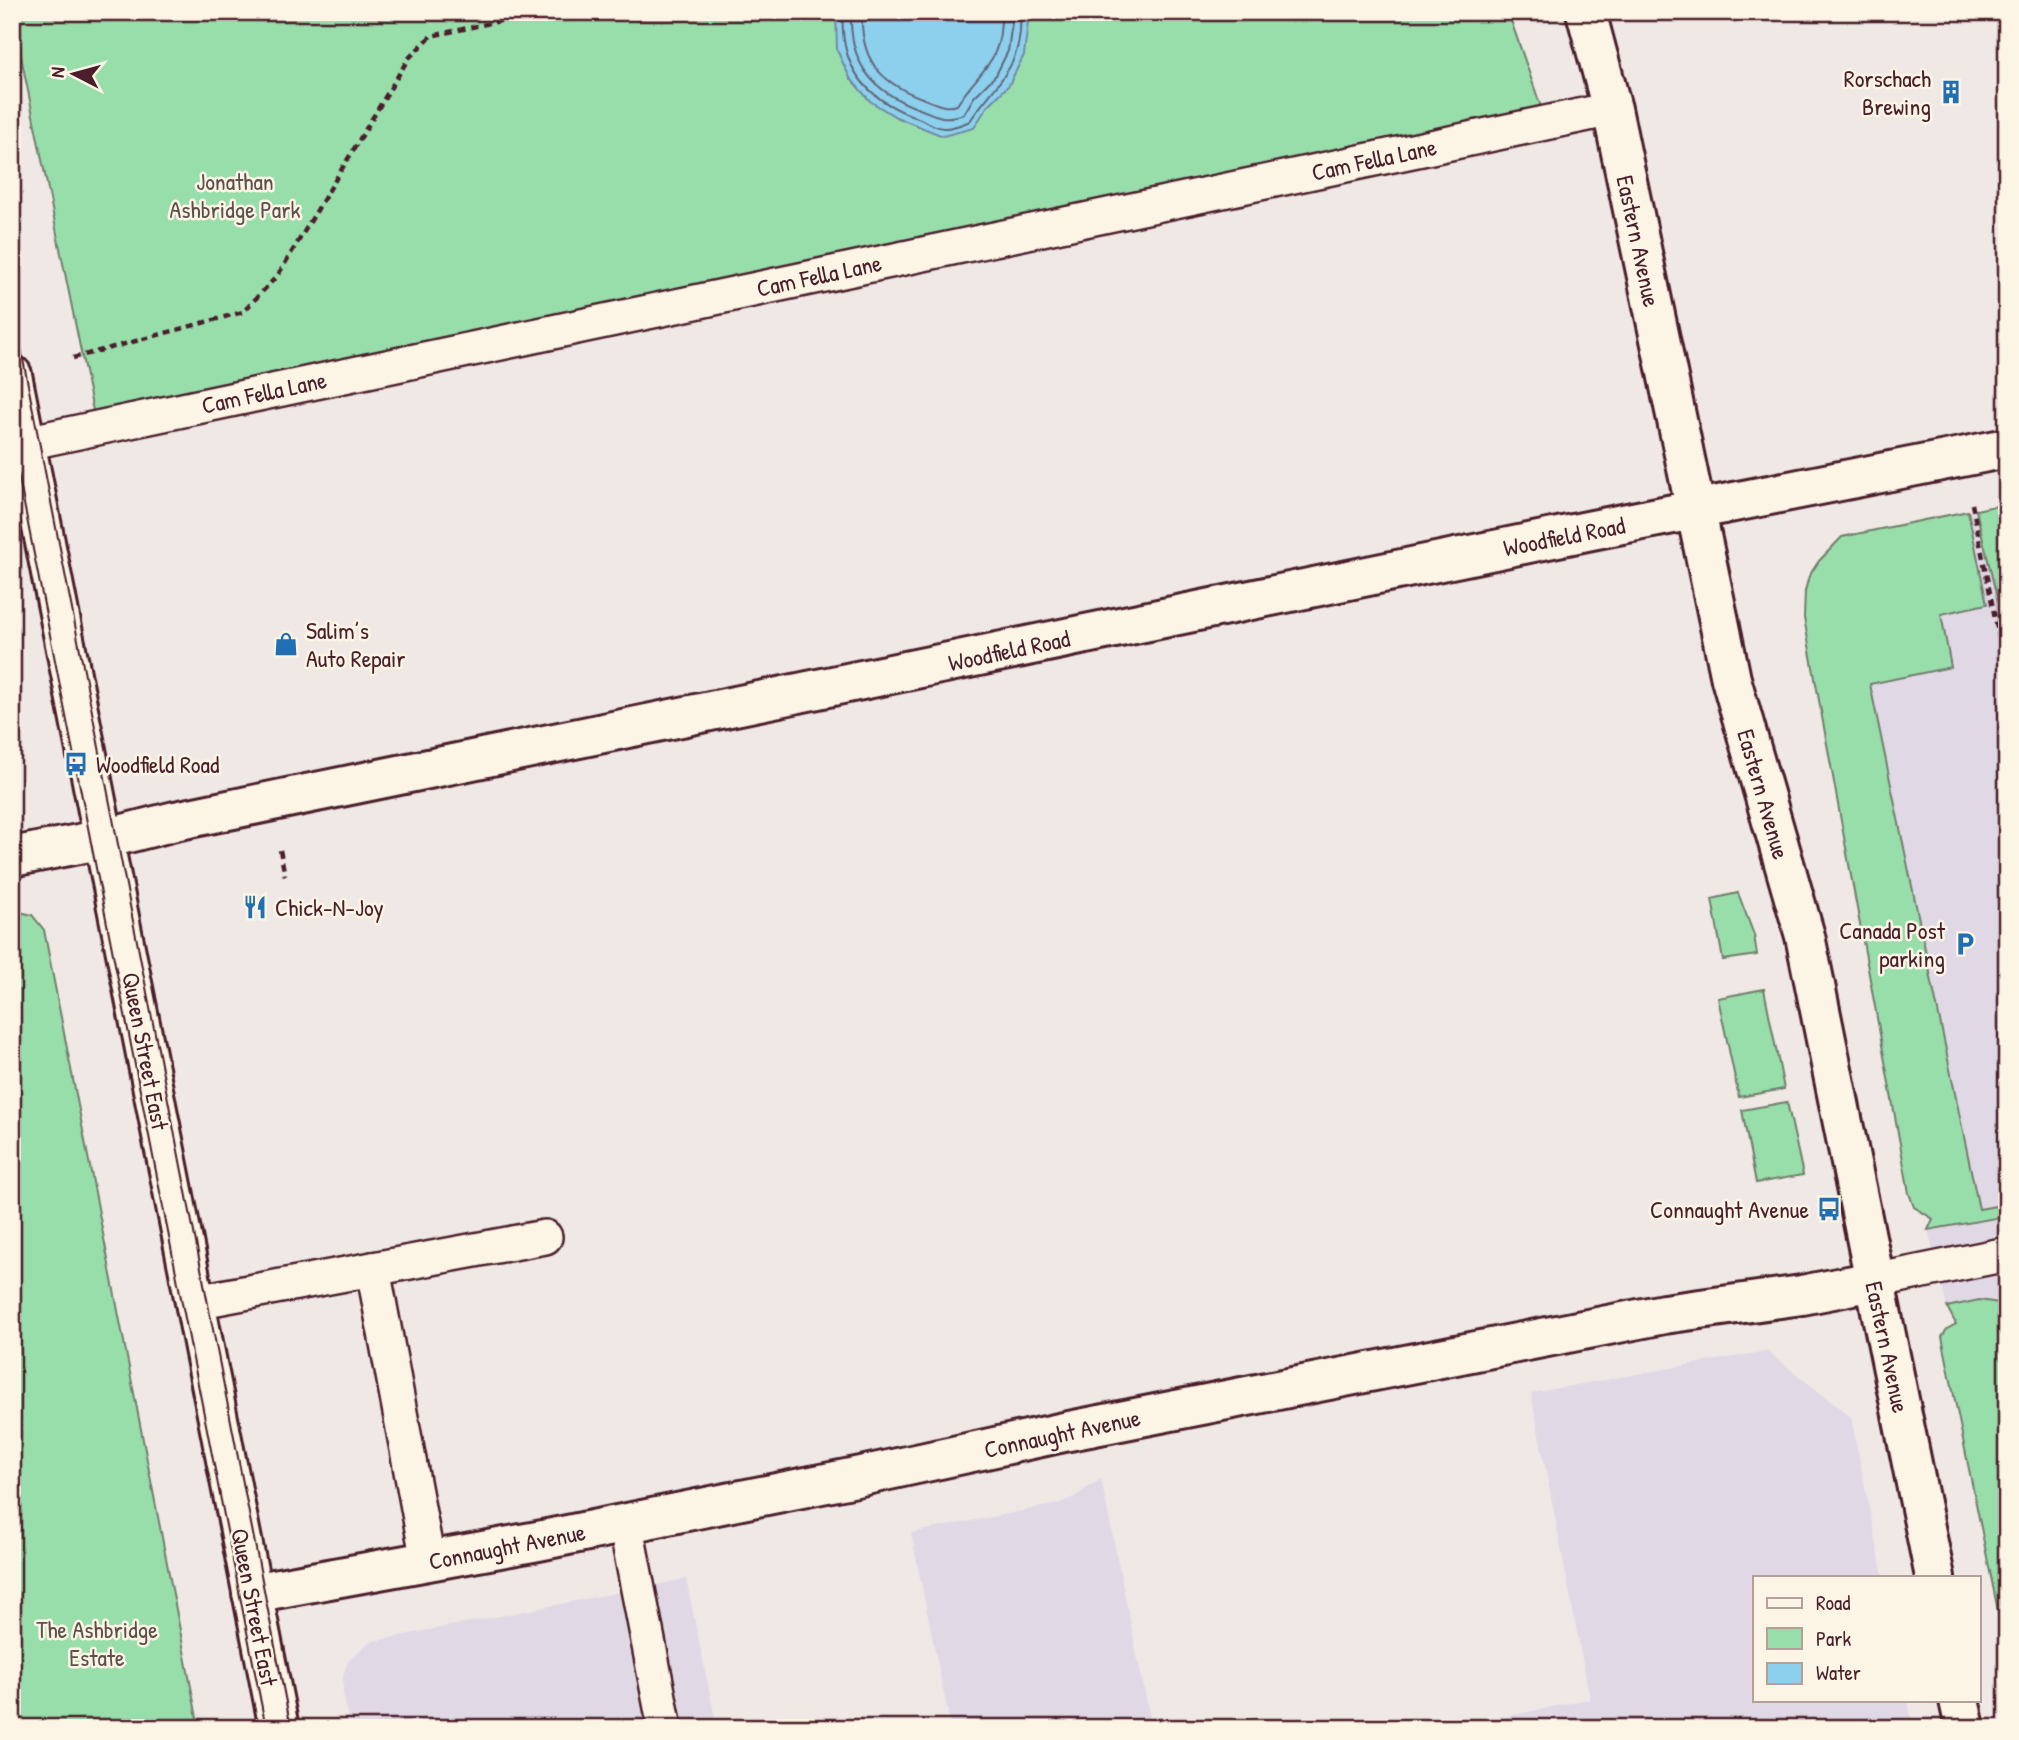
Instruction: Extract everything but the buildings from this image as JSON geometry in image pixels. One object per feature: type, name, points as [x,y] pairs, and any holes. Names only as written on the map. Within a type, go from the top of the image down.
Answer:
[{"type":"street","name":"Eastern Avenue","points":[[1586,12],[1612,108],[1731,679],[1805,936],[1934,1576]]},
{"type":"street","name":"Queen Street East","points":[[12,374],[279,1728]]},
{"type":"street","name":"Woodfield Road","points":[[12,857],[104,839],[174,821],[2007,448]]},
{"type":"street","name":"Connaught Avenue","points":[[252,1593],[860,1476],[1064,1432],[1664,1314],[1802,1295],[1874,1281]]},
{"type":"street","points":[[1959,1702],[1965,1728]]},
{"type":"lane","name":"Cam Fella Lane","points":[[26,443],[1612,108]]},
{"type":"lane","points":[[195,1302],[545,1237]]},
{"type":"lane","points":[[1874,1281],[2007,1254]]},
{"type":"lane","points":[[373,1269],[428,1561]]},
{"type":"lane","points":[[625,1522],[665,1728]]},
{"type":"path","points":[[73,358],[243,312],[278,275],[408,59],[431,36],[541,12]]},
{"type":"path","points":[[1972,504],[2007,677]]},
{"type":"path","points":[[278,843],[285,876]]},
{"type":"shaded area","points":[[2007,503],[2007,1655],[1942,1337],[1947,1329],[1956,1324],[1947,1307],[1928,1230],[1933,1219],[1914,1207],[1909,1193],[1804,618],[1805,591],[1809,576],[1842,537]]},
{"type":"shaded area","points":[[1767,1351],[1851,1417],[1883,1576],[1753,1576],[1753,1702],[1908,1702],[1913,1728],[1452,1728],[1590,1699],[1531,1393]]},
{"type":"shaded area","points":[[1101,1479],[1152,1728],[951,1728],[911,1533],[1058,1504]]},
{"type":"shaded area","points":[[686,1579],[717,1728],[350,1728],[343,1692],[343,1676],[348,1661],[369,1642]]},
{"type":"green space","name":"Jonathan Ashbridge Park","points":[[12,12],[1508,12],[1541,107],[93,411]]},
{"type":"green space","points":[[1995,506],[2007,513],[2007,600],[1998,602],[1976,510]]},
{"type":"green space","points":[[1968,511],[1987,604],[1941,614],[1951,667],[1870,684],[1979,1209],[2007,1204],[2007,1216],[1928,1230],[1933,1219],[1914,1207],[1909,1193],[1804,618],[1805,591],[1809,576],[1819,561],[1842,537]]},
{"type":"green space","points":[[1738,893],[1754,935],[1757,955],[1723,960],[1712,899]]},
{"type":"green space","name":"The Ashbridge Estate","points":[[12,910],[32,915],[44,930],[199,1728],[12,1728]]},
{"type":"green space","points":[[1764,989],[1784,1089],[1739,1097],[1718,998]]},
{"type":"green space","points":[[1787,1102],[1803,1175],[1756,1183],[1742,1110]]},
{"type":"green space","points":[[1979,1300],[1999,1303],[2007,1308],[2007,1655],[1942,1337],[1947,1329],[1956,1324],[1947,1307]]},
{"type":"water","points":[[836,12],[1026,12],[1028,22],[1024,55],[1009,85],[987,107],[974,128],[943,136],[896,117],[870,101],[850,78],[837,50]]},
{"type":"tram line","points":[[12,303],[291,1728]]},
{"type":"tram line","points":[[12,443],[266,1728]]},
{"type":"place","name":"Rorschach Brewing","points":[[1951,92]]},
{"type":"place","name":"Salim’s Auto Repair","points":[[286,644]]},
{"type":"place","name":"Woodfield Road","points":[[76,764]]},
{"type":"place","name":"Chick-N-Joy","points":[[255,907]]},
{"type":"place","name":"Canada Post parking","points":[[1965,944]]},
{"type":"place","name":"Connaught Avenue","points":[[1829,1209]]}]
